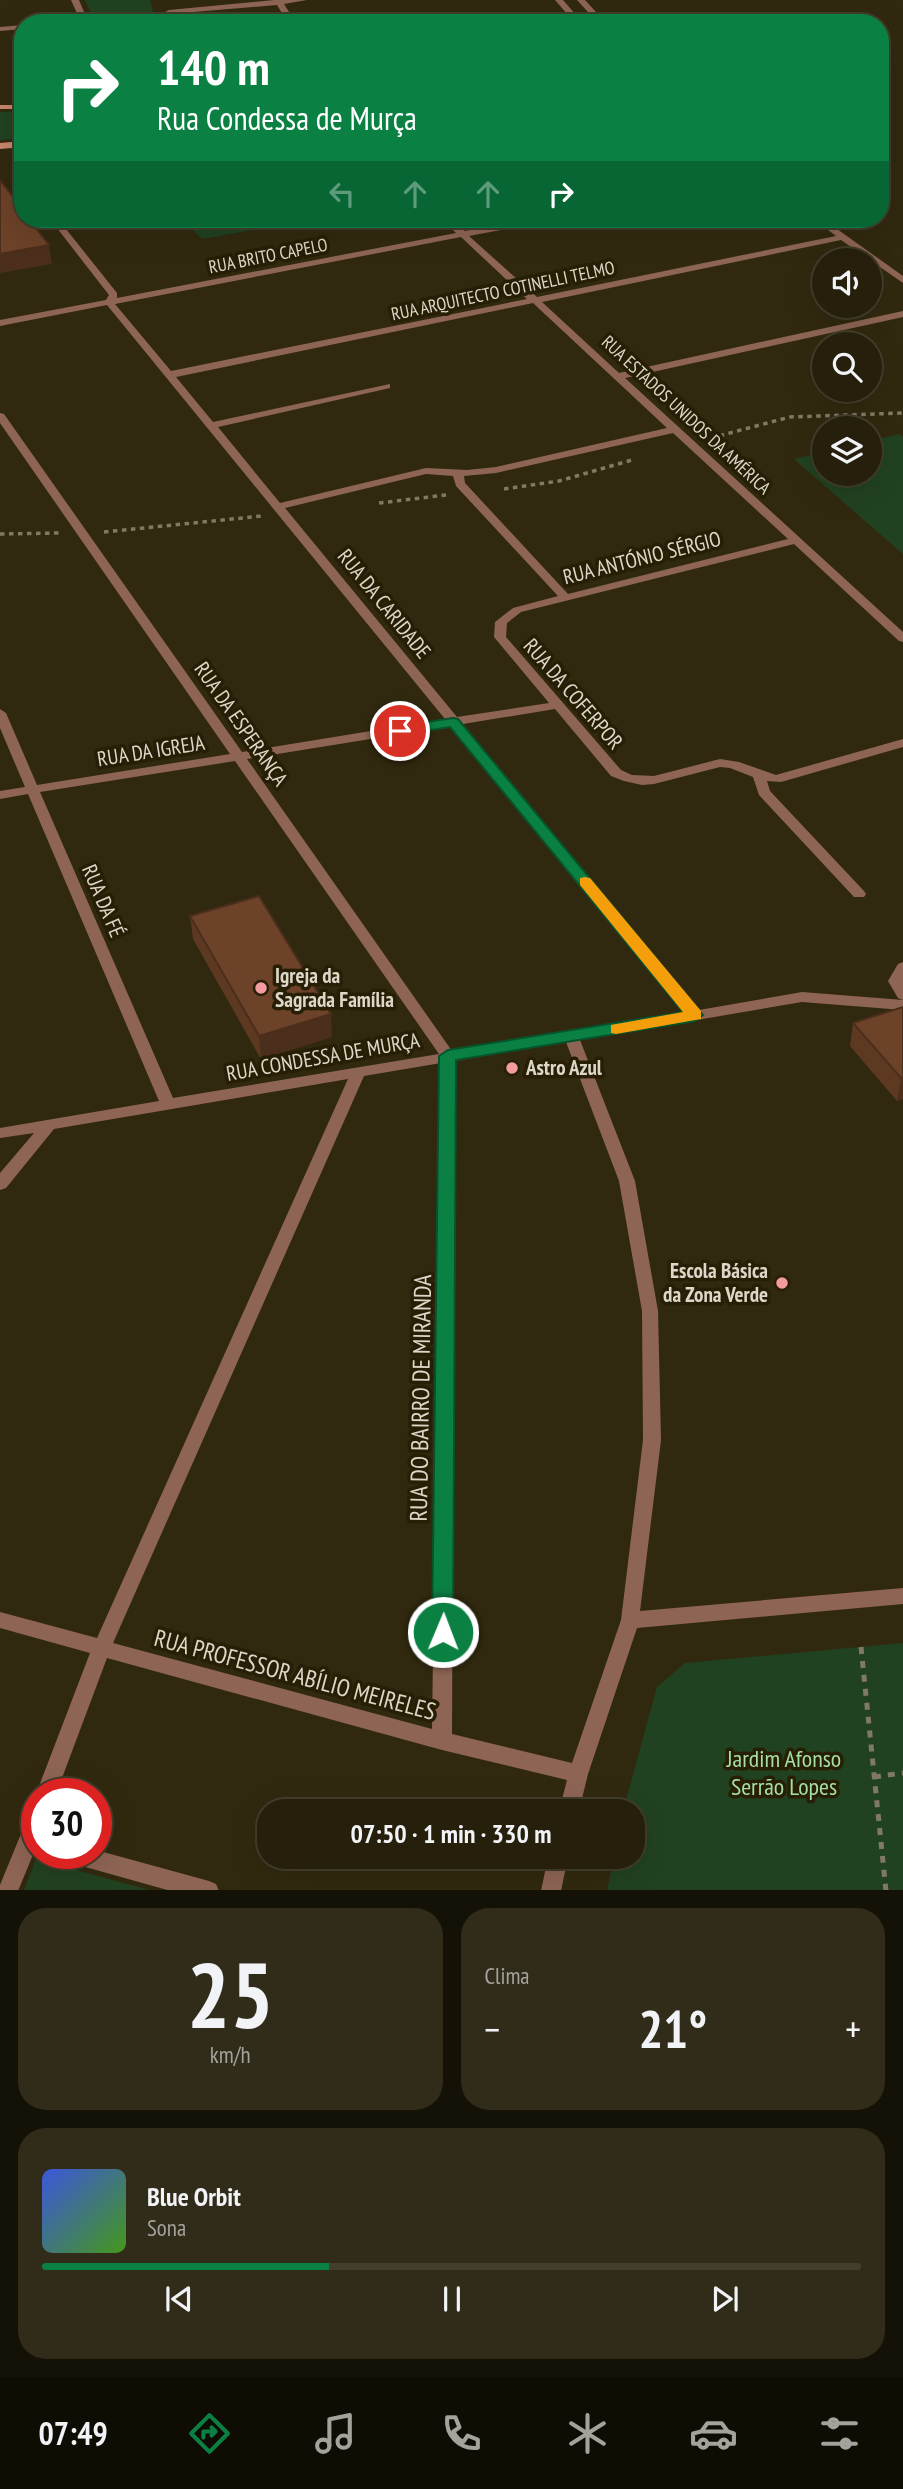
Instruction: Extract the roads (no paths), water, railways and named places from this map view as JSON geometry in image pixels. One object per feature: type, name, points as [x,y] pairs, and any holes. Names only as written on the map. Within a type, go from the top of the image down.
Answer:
[{"type":"street","points":[[169,12],[303,0]]},
{"type":"street","points":[[559,0],[571,14]]},
{"type":"street","points":[[581,0],[594,14]]},
{"type":"street","name":"RUA DA CARIDADE","points":[[61,228],[114,295],[109,302],[695,1015]]},
{"type":"street","name":"RUA ESTADOS UNIDOS DA AMÉRICA","points":[[456,228],[903,638]]},
{"type":"street","name":"RUA BRITO CAPELO","points":[[0,323],[495,228]]},
{"type":"street","points":[[830,228],[903,280]]},
{"type":"street","name":"RUA ARQUITECTO COTINELLI TELMO","points":[[169,375],[843,237]]},
{"type":"street","points":[[618,376],[903,314]]},
{"type":"street","points":[[211,426],[386,386]]},
{"type":"street","name":"RUA DA ESPERANÇA","points":[[0,416],[448,1056]]},
{"type":"street","points":[[277,506],[420,472],[496,470],[675,429]]},
{"type":"street","points":[[458,473],[460,484],[565,597]]},
{"type":"street","name":"RUA ANTÓNIO SÉRGIO","points":[[502,622],[517,610],[796,540]]},
{"type":"street","name":"RUA DA COFERPOR","points":[[502,622],[499,629],[505,644],[616,773],[632,781],[653,781],[723,763],[738,766],[759,777]]},
{"type":"street","name":"RUA DA IGREJA","points":[[0,795],[557,705]]},
{"type":"street","name":"RUA DA FÉ","points":[[0,713],[168,1105]]},
{"type":"street","points":[[859,894],[764,792],[759,777],[784,778],[903,743]]},
{"type":"street","points":[[903,967],[895,981],[903,995]]},
{"type":"street","name":"RUA CONDESSA DE MURÇA","points":[[0,1133],[802,997],[903,1005]]},
{"type":"street","points":[[571,1036],[627,1181],[650,1311],[652,1440],[630,1620],[572,1799]]},
{"type":"street","name":"RUA DO BAIRRO DE MIRANDA","points":[[442,1741],[448,1056]]},
{"type":"street","points":[[52,1778],[102,1647],[359,1072]]},
{"type":"street","points":[[0,1184],[49,1125]]},
{"type":"street","points":[[630,1620],[903,1596]]},
{"type":"street","name":"RUA PROFESSOR ABÍLIO MEIRELES","points":[[0,1620],[442,1741],[578,1774]]},
{"type":"street","points":[[112,1864],[205,1890]]},
{"type":"street","points":[[8,1890],[21,1865]]},
{"type":"street","points":[[551,1890],[556,1869]]},
{"type":"place","name":"Igreja da Sagrada Família","points":[[261,988]]},
{"type":"place","name":"Astro Azul","points":[[512,1068]]},
{"type":"place","name":"Escola Básica da Zona Verde","points":[[782,1283]]},
{"type":"park label","name":"Jardim Afonso Serrão Lopes","points":[[784,1773]]}]
